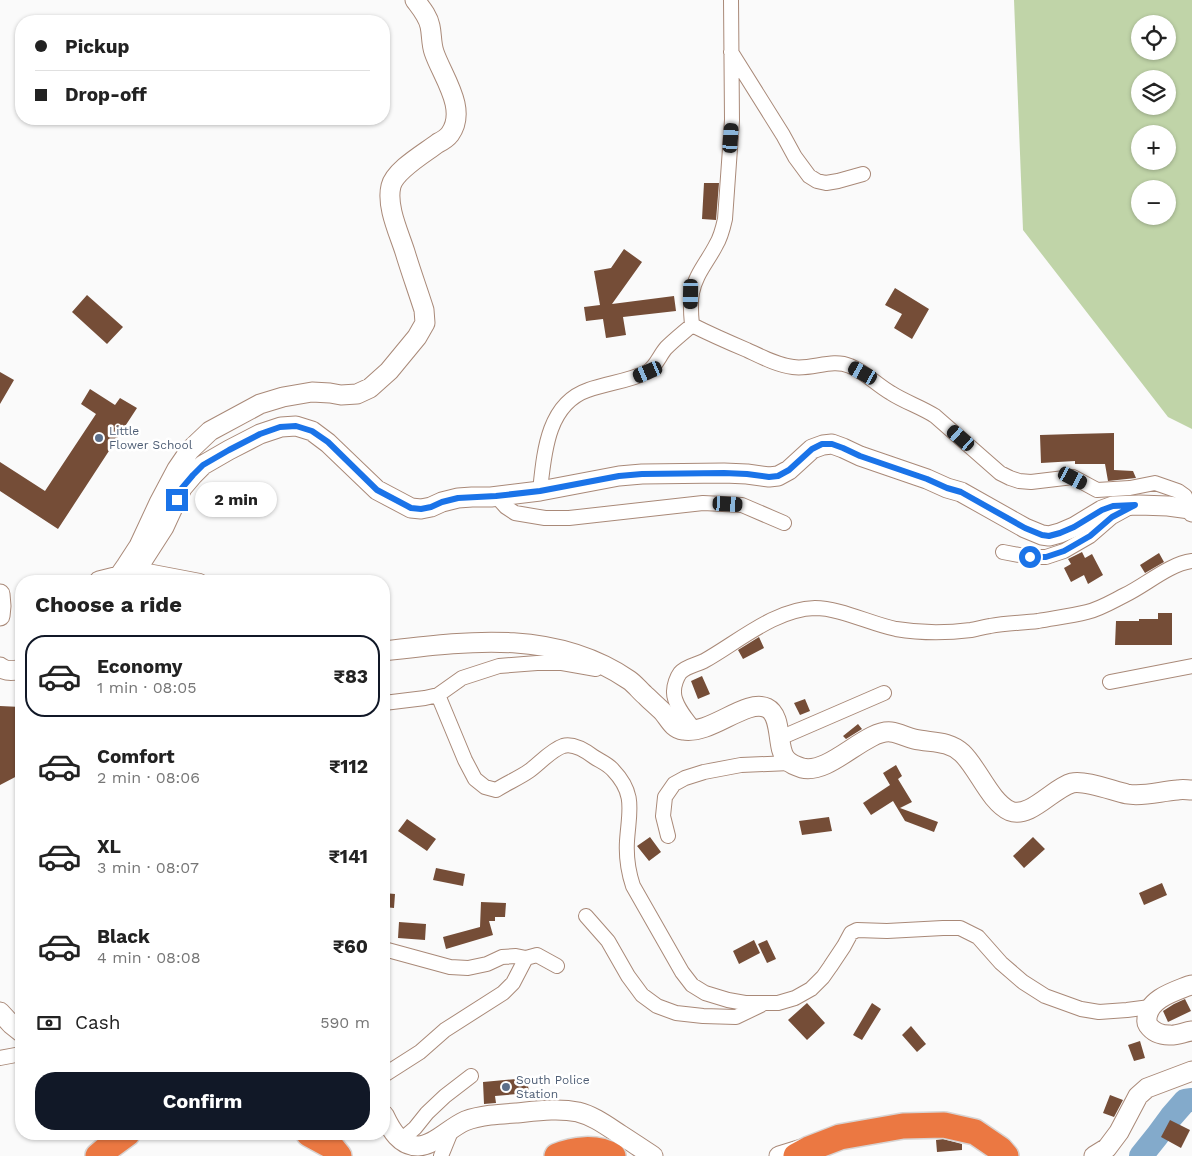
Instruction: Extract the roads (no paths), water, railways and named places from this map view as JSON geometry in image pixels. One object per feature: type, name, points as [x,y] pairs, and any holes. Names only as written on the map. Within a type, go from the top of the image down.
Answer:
[{"type":"highway","points":[[796,1156],[840,1137],[903,1126],[944,1125],[974,1132],[1006,1156]]},
{"type":"highway","points":[[98,1156],[119,1140]]},
{"type":"highway","points":[[320,1140],[331,1146],[339,1156]]},
{"type":"highway","points":[[557,1156],[565,1152],[587,1150],[607,1153],[613,1156]]},
{"type":"main road","points":[[119,575],[139,546],[177,469],[190,450],[210,431],[260,404],[283,397],[312,392],[341,395],[357,394],[370,388],[389,371],[417,337],[424,323],[424,310],[394,218],[390,196],[392,184],[398,174],[449,136],[455,126],[456,112],[452,90],[435,57],[431,44],[430,26],[427,17],[415,0]]},
{"type":"main road","points":[[121,575],[137,569],[164,527],[182,488],[203,465],[260,434],[280,427],[296,426],[312,431],[328,442],[377,490],[411,508],[421,509],[458,498],[540,491],[619,476],[724,473],[778,476],[789,470],[812,449],[822,444],[832,444],[961,492],[1025,528],[1042,535],[1049,536],[1060,533],[1113,506],[1168,506],[1191,511]]},
{"type":"main road","points":[[0,594],[0,616]]},
{"type":"main road","points":[[390,650],[488,642],[527,643],[559,649],[593,660],[631,681],[663,713],[672,725],[682,730],[695,730],[707,727],[753,706],[761,706],[773,713],[783,757],[790,763],[807,769],[821,766],[884,732],[940,742],[952,746],[963,754],[997,801],[1011,811],[1028,810],[1072,783],[1086,784],[1135,796],[1192,790]]},
{"type":"main road","points":[[0,667],[3,670],[15,670]]},
{"type":"main road","points":[[1192,985],[1160,998],[1150,1007],[1147,1015],[1147,1022],[1158,1034],[1170,1036],[1192,1031]]},
{"type":"main road","points":[[0,1012],[15,1027]]},
{"type":"main road","points":[[1094,1156],[1107,1148],[1120,1132],[1138,1096],[1147,1088],[1192,1071]]},
{"type":"main road","points":[[390,1126],[394,1134],[401,1140],[417,1146],[426,1145],[437,1140],[466,1121],[490,1115],[552,1110],[578,1112],[603,1122],[653,1156]]},
{"type":"main road","points":[[779,1156],[840,1137]]},
{"type":"street","points":[[540,491],[545,452],[552,426],[564,406],[572,398],[588,390],[648,372],[666,349],[692,325],[691,294],[695,281],[717,244],[725,219],[732,120],[731,0]]},
{"type":"street","points":[[731,51],[795,157],[809,176],[817,181],[826,183],[863,174]]},
{"type":"street","points":[[692,325],[782,365],[796,368],[838,363],[849,365],[902,400],[923,408],[935,416],[1000,473],[1010,478],[1031,482],[1073,478],[1098,490],[1130,488],[1155,483],[1178,491],[1185,496],[1191,511]]},
{"type":"street","points":[[496,496],[506,507],[515,513],[545,518],[568,518],[703,503],[742,505],[784,523]]},
{"type":"street","points":[[1003,552],[1030,557],[1046,557],[1064,551],[1090,536],[1112,517],[1135,505]]},
{"type":"street","points":[[695,730],[685,718],[675,700],[674,690],[680,673],[770,621],[786,614],[816,608],[832,610],[878,625],[913,631],[940,632],[1032,622],[1088,612],[1127,594],[1172,568],[1192,561]]},
{"type":"street","points":[[137,569],[168,575]]},
{"type":"street","points":[[390,702],[438,695],[462,678],[499,666],[562,663],[616,672]]},
{"type":"street","points":[[1110,682],[1192,666]]},
{"type":"street","points":[[780,738],[884,693]]},
{"type":"street","points":[[438,695],[475,779],[485,787],[496,790],[528,772],[563,746],[573,746],[591,754],[612,768],[625,785],[629,798],[627,856],[628,870],[633,886],[682,972],[692,985],[706,993],[745,1003],[778,1003],[796,998],[811,990],[830,968],[851,933],[858,930],[887,932],[960,928],[978,937],[1001,963],[1023,982],[1045,996],[1064,1004],[1099,1012],[1150,1007]]},
{"type":"street","points":[[668,836],[663,816],[665,797],[674,784],[704,772],[741,765],[790,763]]},
{"type":"street","points":[[586,916],[608,941],[628,976],[642,995],[657,1006],[676,1013],[736,1017],[764,1004]]},
{"type":"street","points":[[390,951],[450,967],[468,968],[487,964],[502,957],[516,956],[526,958],[537,955],[557,966]]},
{"type":"street","points":[[390,1071],[420,1052],[445,1030],[503,993],[513,983],[526,958]]},
{"type":"street","points":[[0,1058],[15,1055]]},
{"type":"street","points":[[401,1140],[445,1096],[471,1076]]},
{"type":"street","points":[[441,1156],[453,1128]]},
{"type":"waterway","points":[[1141,1156],[1185,1101],[1192,1100]]},
{"type":"place","name":"Little Flower School","points":[[99,438]]},
{"type":"place","name":"South Police Station","points":[[506,1087]]}]
